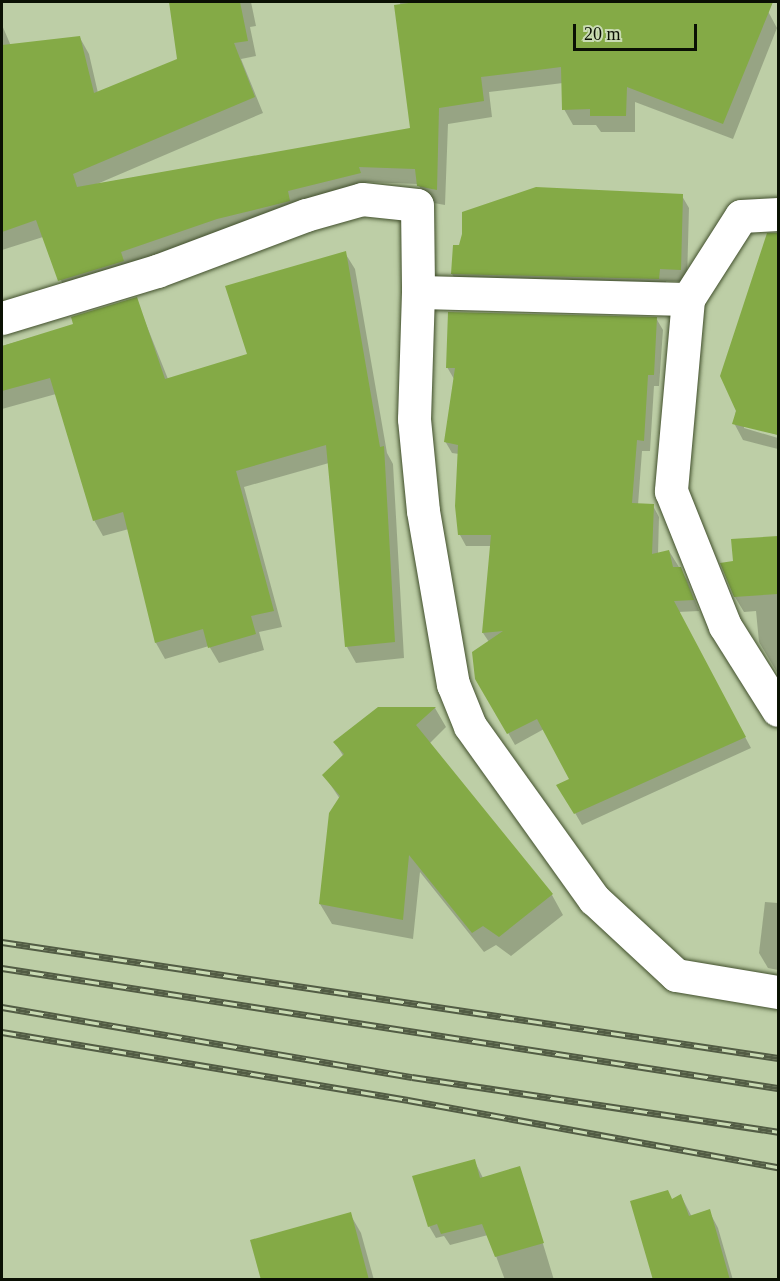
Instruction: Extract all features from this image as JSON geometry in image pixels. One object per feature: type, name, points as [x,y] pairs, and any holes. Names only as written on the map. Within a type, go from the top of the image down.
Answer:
[{"type":"street","points":[[2,318],[157,271],[306,215],[362,199],[417,205],[418,292],[414,419],[423,511],[453,684],[470,726],[594,899],[667,968],[676,975],[778,992]]},
{"type":"street","points":[[778,214],[741,216],[688,299],[671,491],[725,626],[778,710]]},
{"type":"street","points":[[418,292],[688,299]]},
{"type":"building","points":[[169,2],[240,2],[248,41],[234,43],[255,97],[73,174],[77,187],[410,128],[394,5],[416,2],[773,2],[723,124],[627,87],[626,116],[590,116],[590,109],[562,110],[561,67],[481,77],[484,101],[439,108],[437,190],[417,186],[415,169],[359,167],[361,173],[288,191],[290,201],[217,219],[121,252],[124,261],[58,281],[36,220],[2,232],[2,45],[80,36],[94,93],[177,59]]},
{"type":"building","points":[[536,187],[683,194],[681,270],[660,269],[659,279],[451,274],[453,245],[459,245],[462,234],[462,212]]},
{"type":"building","points":[[767,233],[778,233],[778,435],[732,424],[736,411],[720,376]]},
{"type":"building","points":[[346,251],[380,447],[384,446],[395,642],[345,647],[326,445],[236,471],[274,611],[251,616],[256,634],[208,648],[203,629],[155,643],[123,512],[93,521],[50,378],[2,391],[2,346],[73,324],[71,317],[137,297],[165,379],[247,354],[225,286]]},
{"type":"building","points":[[448,312],[657,317],[654,375],[648,375],[644,441],[637,440],[632,503],[654,504],[652,554],[669,550],[673,567],[681,567],[694,600],[674,601],[746,737],[574,814],[556,785],[569,779],[537,719],[507,734],[475,679],[472,652],[503,631],[482,633],[491,535],[458,535],[455,506],[458,445],[444,442],[455,368],[446,368]]},
{"type":"building","points":[[778,536],[778,594],[734,597],[720,563],[733,561],[731,539]]},
{"type":"building","points":[[378,707],[436,707],[416,725],[553,894],[499,937],[483,926],[472,933],[409,855],[403,920],[319,904],[329,813],[340,796],[322,775],[344,754],[333,742]]},
{"type":"building","points":[[475,1159],[480,1178],[520,1166],[544,1243],[495,1257],[482,1224],[441,1234],[437,1224],[428,1227],[412,1176]]},
{"type":"building","points":[[668,1190],[672,1199],[681,1194],[689,1216],[710,1209],[730,1280],[653,1280],[630,1201]]},
{"type":"building","points":[[351,1212],[369,1280],[261,1280],[250,1240]]},
{"type":"railway","points":[[2,942],[778,1058]]},
{"type":"railway","points":[[2,968],[778,1088]]},
{"type":"railway","points":[[2,1007],[412,1077],[778,1132]]},
{"type":"railway","points":[[2,1032],[408,1100],[778,1167]]}]
